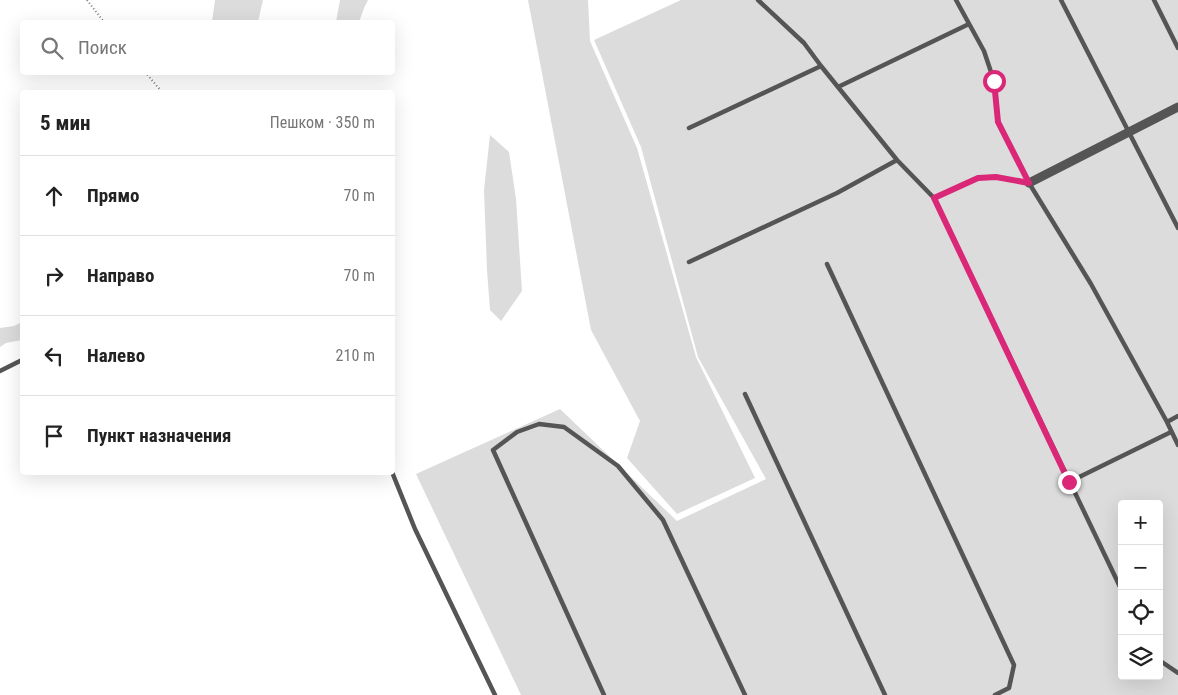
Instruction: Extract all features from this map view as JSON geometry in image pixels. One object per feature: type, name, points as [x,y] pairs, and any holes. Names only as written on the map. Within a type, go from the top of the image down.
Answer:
[{"type":"street","points":[[1029,183],[1178,107]]},
{"type":"lane","points":[[758,0],[804,43],[897,160],[934,198],[1122,590]]},
{"type":"lane","points":[[956,0],[984,51],[994,81],[998,122],[1029,183],[1091,284],[1178,445]]},
{"type":"lane","points":[[1061,0],[1178,228]]},
{"type":"lane","points":[[1154,0],[1178,48]]},
{"type":"lane","points":[[838,86],[969,24]]},
{"type":"lane","points":[[689,128],[821,66]]},
{"type":"lane","points":[[689,262],[836,193],[897,160]]},
{"type":"lane","points":[[934,198],[978,178],[996,177],[1029,183]]},
{"type":"lane","points":[[827,264],[1014,665],[1009,688],[995,695]]},
{"type":"lane","points":[[0,371],[20,361]]},
{"type":"lane","points":[[745,394],[886,695]]},
{"type":"lane","points":[[1167,422],[1178,416]]},
{"type":"lane","points":[[604,695],[493,450],[517,432],[539,424],[564,427],[618,466],[663,520],[745,695]]},
{"type":"lane","points":[[1069,482],[1172,432]]},
{"type":"lane","points":[[393,475],[415,529],[495,695]]},
{"type":"lane","points":[[1163,663],[1178,673]]},
{"type":"path","points":[[87,0],[102,20]]},
{"type":"path","points":[[147,75],[160,90]]},
{"type":"shaded area","points":[[215,0],[263,0],[258,20],[212,20]]},
{"type":"shaded area","points":[[340,0],[368,0],[360,20],[336,20]]},
{"type":"shaded area","points":[[528,0],[588,0],[590,41],[637,148],[696,357],[755,478],[677,514],[627,458],[640,421],[591,330]]},
{"type":"shaded area","points":[[681,0],[1178,0],[1178,695],[521,695],[416,474],[560,409],[677,521],[766,479],[698,357],[641,147],[594,40]]},
{"type":"shaded area","points":[[490,135],[509,152],[516,199],[522,291],[501,321],[490,310],[487,270],[484,190]]},
{"type":"shaded area","points":[[20,323],[20,340],[6,343],[0,347],[0,328]]},
{"type":"route","points":[[994,81],[998,122],[1029,183],[996,177],[978,178],[934,198],[1069,482]]}]
